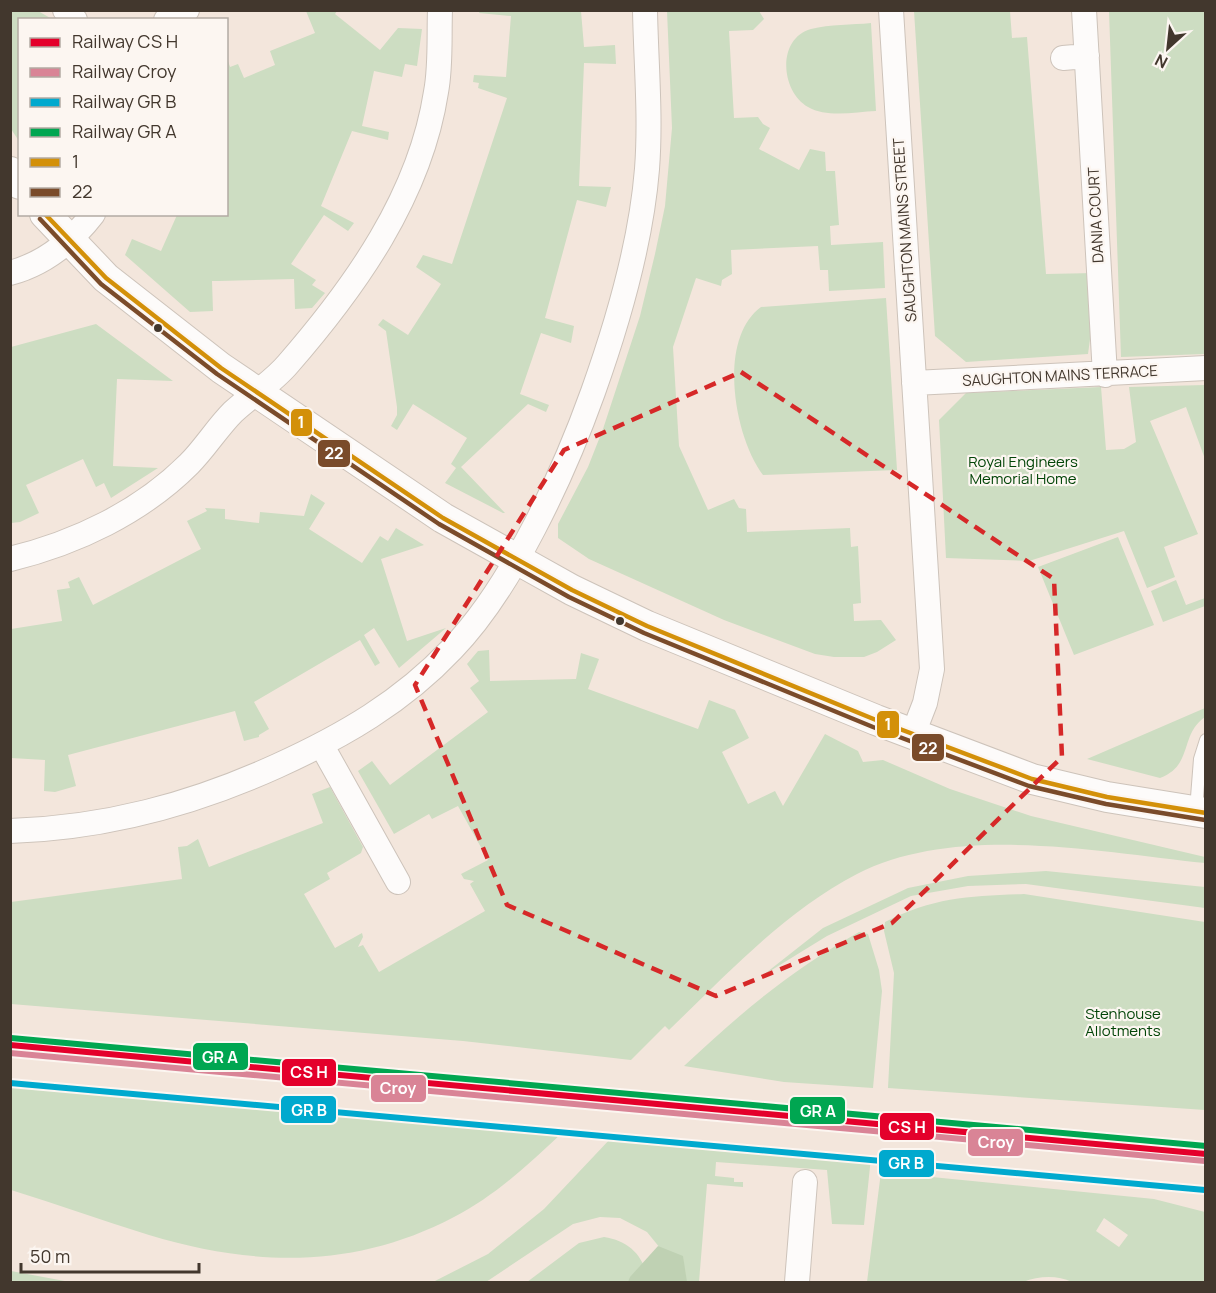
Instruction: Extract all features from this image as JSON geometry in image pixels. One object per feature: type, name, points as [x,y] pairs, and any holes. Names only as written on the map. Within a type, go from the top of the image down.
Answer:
[{"type":"street","points":[[170,18],[187,10]]},
{"type":"street","points":[[10,559],[83,534],[138,506],[164,487],[190,463],[234,412],[288,364],[351,284],[392,221],[419,158],[437,90],[440,10]]},
{"type":"street","points":[[10,831],[94,824],[174,806],[232,786],[322,746],[358,726],[396,700],[431,669],[472,624],[515,559],[571,451],[600,373],[630,267],[647,170],[645,10]]},
{"type":"street","name":"SAUGHTON MAINS STREET","points":[[891,10],[932,669],[925,703],[913,734]]},
{"type":"street","name":"DANIA COURT","points":[[1084,10],[1075,57],[1105,375]]},
{"type":"street","points":[[47,216],[105,278],[257,393],[434,512],[515,559],[647,626],[913,734],[1032,779],[1118,799],[1201,812]]},
{"type":"street","points":[[10,273],[35,263],[69,241],[91,216]]},
{"type":"street","name":"SAUGHTON MAINS TERRACE","points":[[914,383],[1105,375],[1206,368]]},
{"type":"street","points":[[322,746],[398,882]]},
{"type":"street","points":[[797,1282],[805,1182]]},
{"type":"lane","points":[[1201,812],[1200,759],[1206,740]]},
{"type":"highlighted area","points":[[741,372],[1054,579],[1062,757],[892,923],[716,996],[507,905],[415,685],[564,450]]},
{"type":"green space","points":[[10,11],[38,11],[50,18],[18,18],[18,140],[11,129]]},
{"type":"green space","points":[[306,11],[337,11],[335,14],[380,50],[398,28],[422,29],[417,66],[405,64],[402,77],[374,71],[362,126],[389,132],[388,140],[352,131],[321,206],[354,223],[348,231],[324,215],[291,264],[316,280],[312,285],[325,293],[312,308],[295,309],[294,279],[212,281],[213,311],[190,312],[125,255],[132,239],[161,251],[177,216],[228,216],[228,61],[230,67],[238,64],[244,78],[275,65],[270,51],[315,33]]},
{"type":"green space","points":[[480,11],[581,11],[584,47],[615,45],[616,64],[584,63],[579,186],[611,187],[606,207],[577,200],[545,318],[574,326],[571,343],[541,333],[520,394],[549,405],[546,412],[528,404],[461,467],[505,513],[445,483],[456,468],[451,464],[467,438],[413,404],[397,430],[391,426],[397,415],[397,407],[386,331],[378,325],[383,319],[408,335],[441,284],[416,267],[423,255],[452,264],[507,98],[478,88],[479,83],[473,82],[474,75],[506,77],[511,16],[479,13]]},
{"type":"green space","points":[[667,11],[759,11],[764,19],[753,30],[729,31],[734,118],[758,117],[770,128],[759,149],[799,170],[810,149],[825,152],[826,171],[835,171],[839,225],[830,226],[831,245],[883,242],[885,288],[829,291],[828,270],[820,270],[818,246],[731,250],[732,274],[722,280],[721,286],[696,278],[673,347],[679,446],[708,510],[734,499],[739,508],[746,509],[747,532],[850,528],[851,547],[858,546],[861,603],[853,604],[854,621],[881,620],[896,640],[864,657],[834,657],[815,654],[724,620],[589,559],[558,538],[558,524],[588,467],[603,429],[640,316],[665,206],[672,128]]},
{"type":"green space","points":[[914,11],[1010,11],[1012,38],[1027,37],[1046,274],[1095,273],[1096,295],[1088,354],[966,362],[935,336]]},
{"type":"green space","points":[[1109,11],[1205,11],[1205,354],[1121,357]]},
{"type":"green space","points":[[871,23],[876,111],[841,114],[824,112],[808,107],[799,100],[792,90],[786,66],[792,43],[800,35],[818,27]]},
{"type":"green space","points":[[886,298],[897,470],[763,475],[744,437],[735,389],[735,364],[739,341],[747,322],[761,307]]},
{"type":"green space","points":[[96,324],[173,381],[117,379],[113,466],[158,468],[111,498],[104,483],[96,487],[83,459],[26,485],[39,513],[20,522],[11,523],[11,347]]},
{"type":"green space","name":"Royal Engineers Memorial Home","points":[[1205,385],[1205,459],[1186,407],[1150,421],[1198,534],[1164,547],[1175,577],[1147,588],[1124,531],[1029,561],[946,558],[939,420],[966,393],[1101,387],[1106,450],[1124,449],[1136,442],[1129,387]]},
{"type":"green space","points":[[311,494],[325,503],[309,529],[362,563],[380,536],[388,541],[396,528],[424,545],[381,559],[407,641],[446,628],[399,668],[374,628],[364,635],[380,663],[375,666],[360,640],[254,702],[269,729],[259,737],[244,741],[235,711],[68,755],[76,786],[55,792],[44,791],[45,760],[11,758],[11,629],[62,621],[57,590],[70,588],[68,582],[79,577],[93,605],[201,549],[187,521],[207,511],[205,508],[225,509],[225,519],[259,523],[260,512],[304,516]]},
{"type":"green space","points":[[1118,537],[1154,625],[1074,655],[1038,567]]},
{"type":"green space","points":[[1176,580],[1186,605],[1205,598],[1205,606],[1163,622],[1151,591]]},
{"type":"green space","points":[[489,650],[490,681],[576,679],[581,653],[599,659],[588,689],[698,729],[709,700],[735,710],[749,738],[722,752],[748,804],[775,791],[783,806],[825,734],[858,751],[863,762],[883,760],[950,789],[1031,816],[1205,857],[1205,863],[1028,845],[983,845],[939,849],[896,858],[857,874],[830,889],[781,925],[757,945],[669,1030],[665,1026],[631,1060],[463,1041],[11,1004],[11,902],[182,879],[178,847],[187,846],[198,839],[209,867],[323,823],[312,794],[330,787],[363,847],[361,853],[327,873],[330,879],[304,894],[335,948],[362,933],[363,937],[358,947],[363,945],[379,972],[485,911],[470,884],[474,881],[464,879],[461,874],[488,860],[458,806],[432,819],[429,814],[394,834],[358,771],[372,761],[390,785],[488,712],[470,688],[479,681],[467,664],[478,651]]},
{"type":"green space","points":[[1205,708],[1205,717],[1192,732],[1178,766],[1160,778],[1087,759]]},
{"type":"green space","points":[[1046,871],[1205,887],[1205,908],[1026,884],[968,886],[911,896],[827,936],[762,976],[823,928],[908,888],[968,876]]},
{"type":"green space","name":"Stenhouse Allotments","points":[[1024,894],[1205,922],[1205,1110],[888,1088],[894,973],[884,931],[885,922],[920,907],[953,899]]},
{"type":"green space","points":[[859,932],[868,934],[879,970],[882,991],[873,1088],[784,1082],[684,1066],[767,993],[810,962]]},
{"type":"green space","points":[[10,1083],[327,1116],[562,1133],[524,1168],[484,1199],[454,1217],[417,1234],[379,1246],[342,1254],[304,1258],[266,1257],[188,1246],[11,1190]]},
{"type":"green space","points":[[611,1138],[871,1157],[864,1225],[832,1224],[827,1170],[716,1162],[715,1176],[734,1178],[734,1182],[743,1182],[743,1187],[707,1184],[699,1282],[667,1282],[660,1248],[647,1232],[620,1218],[600,1217],[573,1224],[486,1282],[433,1282],[488,1254],[544,1209]]},
{"type":"green space","points":[[881,1172],[1154,1199],[1205,1212],[1205,1282],[1072,1282],[1048,1277],[1023,1282],[867,1282]],"holes":[[[1104,1218],[1128,1235],[1119,1247],[1096,1231]]]},
{"type":"green space","points":[[604,1237],[621,1242],[635,1252],[644,1265],[648,1282],[527,1282],[579,1243]]},
{"type":"green space","points":[[658,1246],[683,1256],[687,1282],[628,1282],[630,1277]]},
{"type":"green space","points":[[11,1271],[70,1282],[11,1282]]},
{"type":"transit line","name":"1","points":[[47,216],[106,278],[221,368],[443,518],[572,590],[647,626],[876,720],[1032,779],[1107,797],[1206,813]]},
{"type":"transit line","name":"22","points":[[40,219],[101,284],[217,374],[439,524],[569,597],[644,633],[873,727],[1029,786],[1106,804],[1205,820]]},
{"type":"transit line","points":[[11,1038],[1206,1146]]},
{"type":"transit line","points":[[10,1045],[1206,1154]]},
{"type":"transit line","points":[[10,1083],[1205,1190]]},
{"type":"rail line","name":"Croy","points":[[10,1053],[1205,1161]]}]
